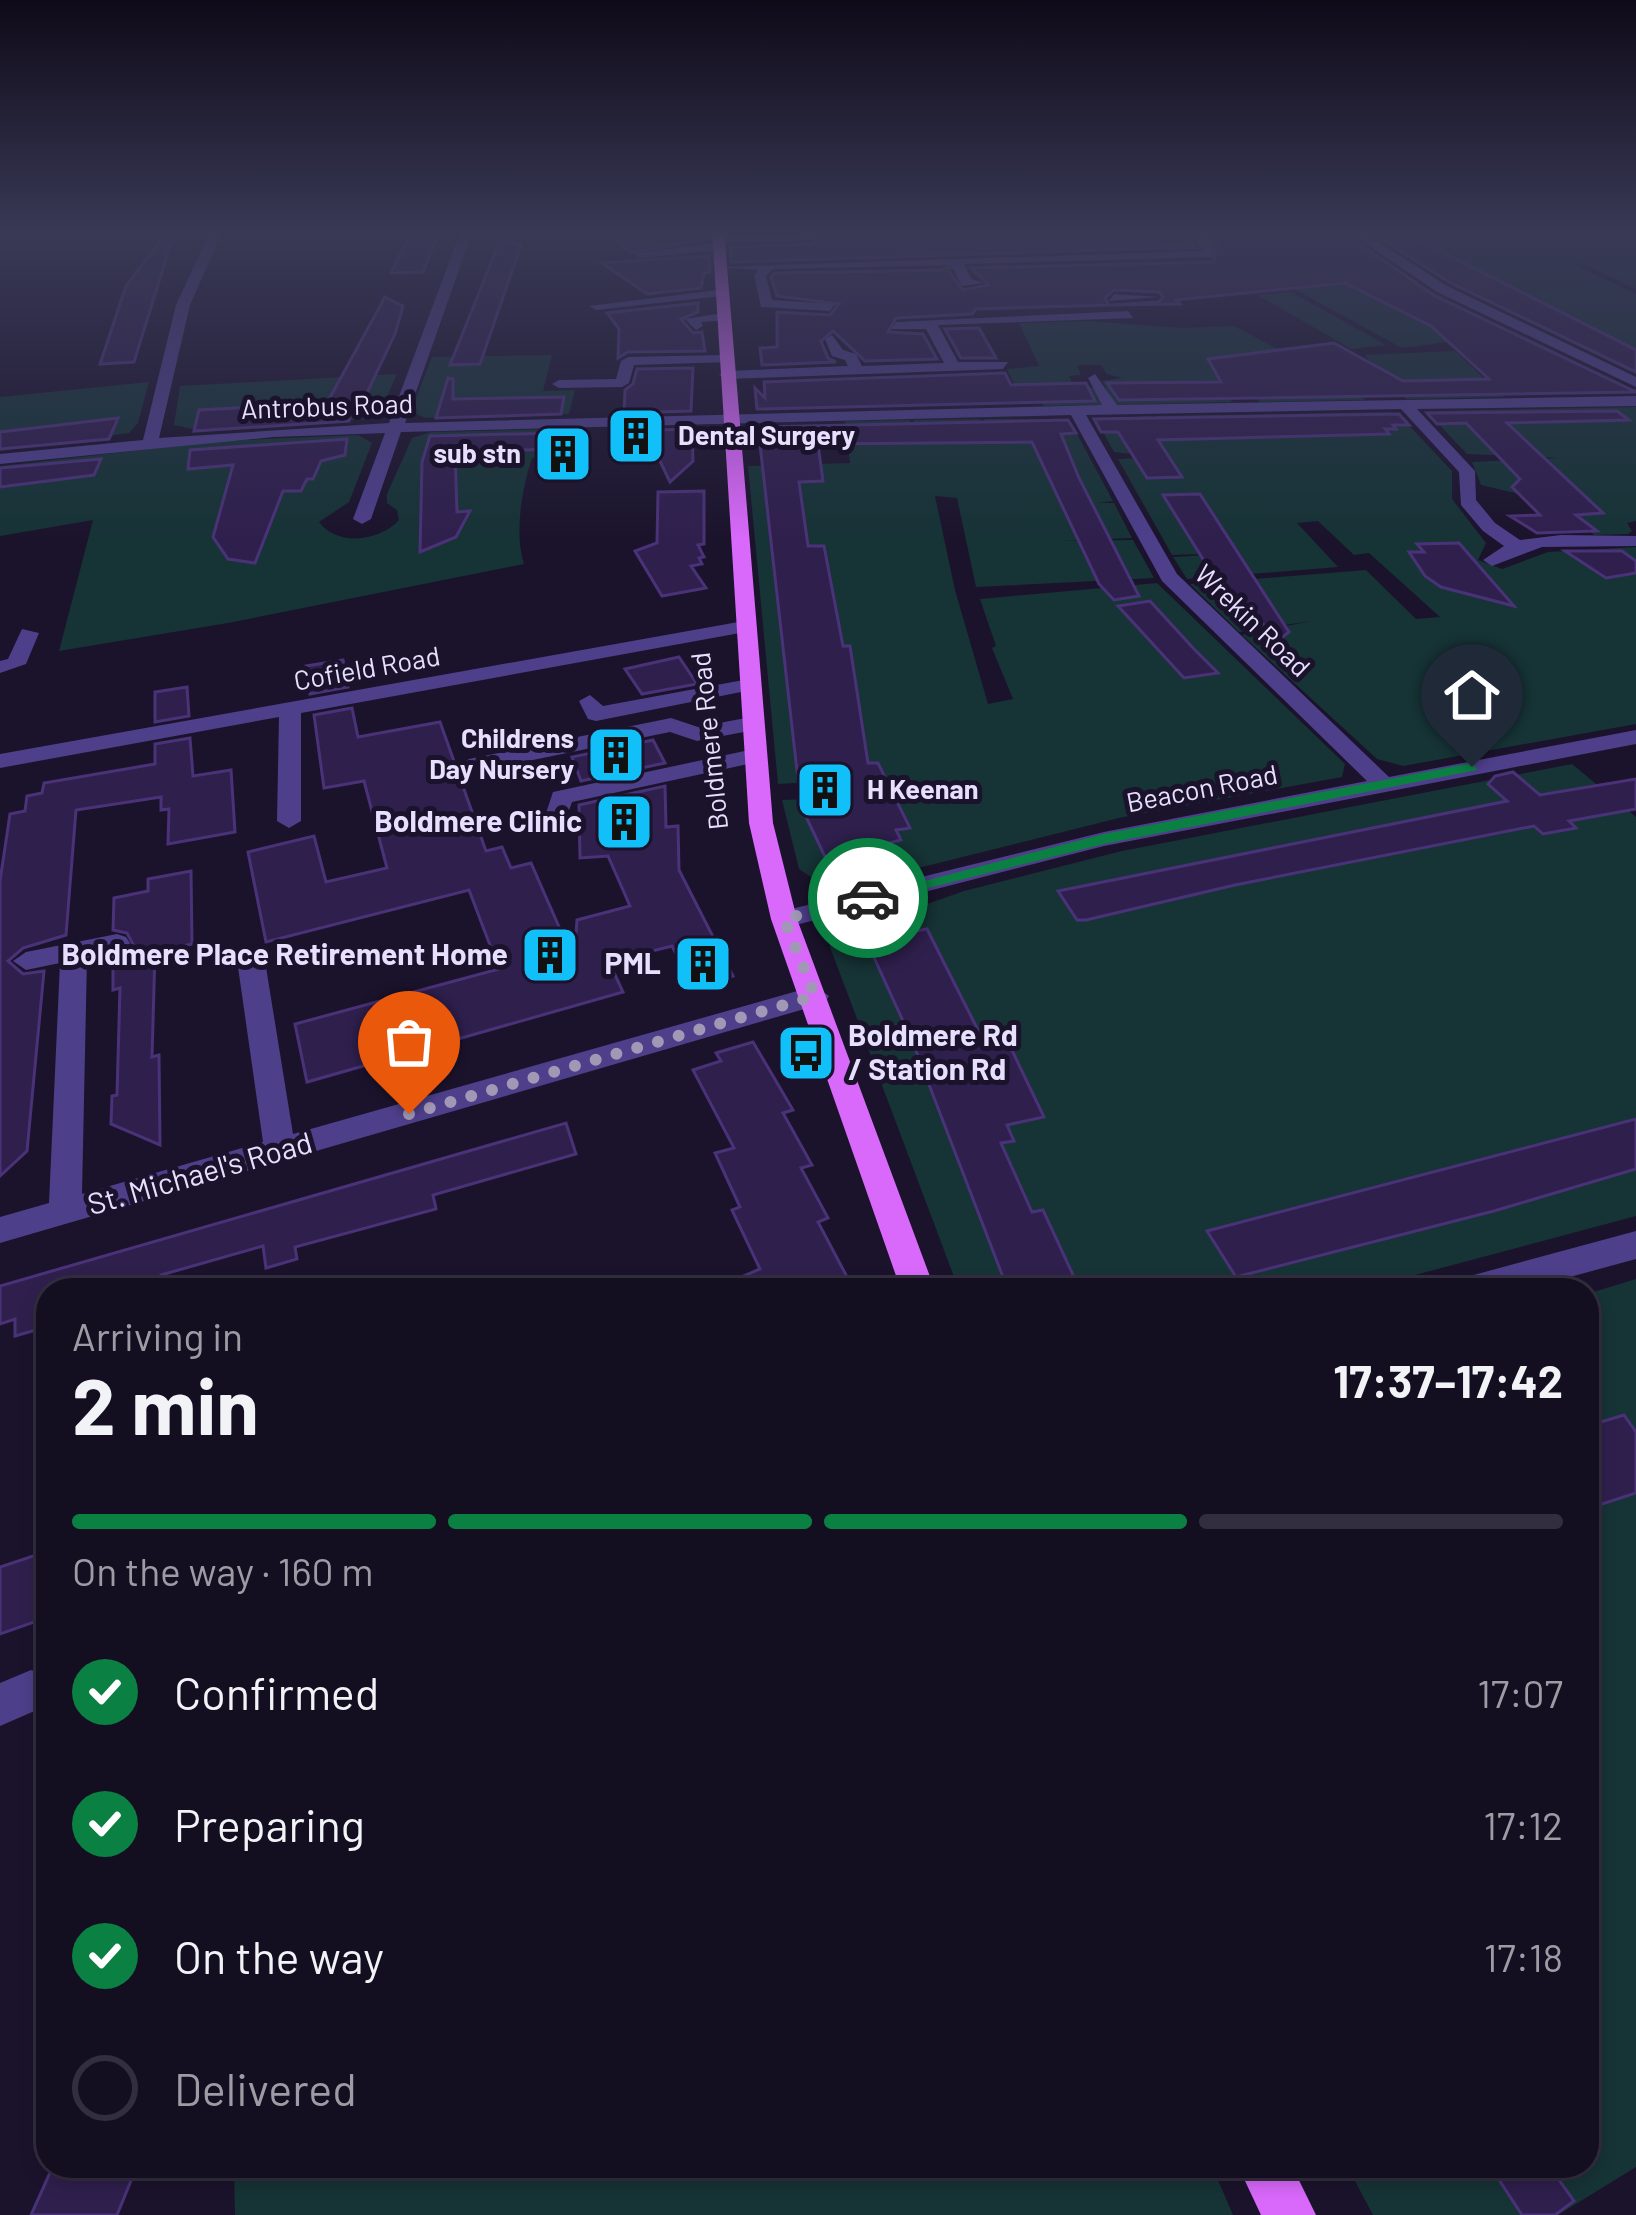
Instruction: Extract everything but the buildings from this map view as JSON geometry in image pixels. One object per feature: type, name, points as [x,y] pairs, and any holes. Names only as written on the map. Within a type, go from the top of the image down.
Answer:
[{"type":"main road","name":"Boldmere Road","points":[[724,333],[761,823],[784,919],[914,1278]]},
{"type":"main road","points":[[1270,2178],[1289,2215]]},
{"type":"street","points":[[151,440],[176,333]]},
{"type":"street","points":[[362,519],[429,333]]},
{"type":"street","points":[[937,333],[953,366]]},
{"type":"street","points":[[1535,333],[1636,382]]},
{"type":"street","points":[[832,339],[837,353],[851,357],[857,370]]},
{"type":"street","points":[[559,384],[622,382],[628,361],[857,370],[1003,365]]},
{"type":"street","points":[[1075,378],[1100,378],[1113,412]]},
{"type":"street","name":"Antrobus Road","points":[[0,459],[151,440],[730,416],[1636,401]]},
{"type":"street","points":[[1406,406],[1467,471],[1467,501],[1489,527],[1515,545]]},
{"type":"street","name":"Wrekin Road","points":[[1077,412],[1174,583],[1382,783]]},
{"type":"street","points":[[1492,560],[1515,545],[1636,541]]},
{"type":"street","name":"Cofield Road","points":[[0,761],[744,627]]},
{"type":"street","points":[[0,667],[16,664],[29,633]]},
{"type":"street","points":[[590,701],[596,714],[748,685]]},
{"type":"street","points":[[289,821],[290,710]]},
{"type":"street","points":[[469,766],[670,725],[697,734],[752,724]]},
{"type":"street","name":"Beacon Road","points":[[784,919],[1104,839],[1636,737]]},
{"type":"street","points":[[556,819],[561,797],[754,756]]},
{"type":"street","points":[[26,961],[117,943]]},
{"type":"street","points":[[65,1212],[74,952]]},
{"type":"street","points":[[252,967],[280,1152]]},
{"type":"street","name":"St. Michael's Road","points":[[0,1230],[815,996]]},
{"type":"street","points":[[1514,1278],[1636,1245]]},
{"type":"green space","points":[[1024,333],[1248,333],[1293,357],[1326,356],[1365,400],[1260,402],[1246,383],[1222,383],[1218,384],[1232,402],[1115,405],[1102,381],[1122,378],[1107,374],[1101,365],[1077,365],[1081,375],[1069,376],[1073,385],[1096,388],[1104,405],[1044,406],[1029,384],[1017,391],[1007,369],[1039,366]]},
{"type":"green space","points":[[1324,333],[1365,333],[1386,345],[1351,349]]},
{"type":"green space","points":[[1375,333],[1511,333],[1402,348]]},
{"type":"green space","points":[[1552,333],[1636,333],[1636,374]]},
{"type":"green space","points":[[1455,351],[1504,397],[1406,399],[1364,355]]},
{"type":"green space","points":[[552,355],[543,391],[575,390],[569,414],[425,418],[411,411],[432,357]]},
{"type":"green space","points":[[397,374],[380,412],[369,419],[198,430],[174,425],[180,386]]},
{"type":"green space","points":[[149,382],[138,423],[129,433],[0,451],[0,397]]},
{"type":"green space","points":[[1636,407],[1636,521],[1627,523],[1632,531],[1628,534],[1594,535],[1562,504],[1481,485],[1472,462],[1560,458],[1467,454],[1432,417],[1435,411]]},
{"type":"green space","points":[[1390,412],[1400,416],[1452,471],[1452,499],[1486,543],[1478,560],[1502,569],[1548,552],[1636,547],[1636,724],[1403,766],[1377,759],[1242,635],[1311,621],[1239,632],[1190,584],[1366,570],[1416,619],[1440,617],[1369,553],[1354,555],[1318,521],[1297,523],[1338,567],[1187,579],[1173,557],[1240,553],[1172,555],[1118,459],[1160,457],[1114,452],[1096,419],[1151,416],[1168,440],[1156,416],[1221,415],[1241,442],[1225,415]]},
{"type":"green space","points":[[980,419],[991,443],[984,419],[1069,419],[1113,501],[1098,503],[1114,503],[1132,538],[1061,541],[1133,540],[1154,578],[976,587],[957,498],[935,496],[955,590],[988,704],[1013,699],[992,648],[996,646],[980,599],[1157,583],[1345,764],[1342,777],[1119,818],[850,885],[814,879],[799,869],[782,800],[850,797],[848,780],[778,784],[748,466],[850,463],[845,421],[910,420],[919,442],[913,420]]},
{"type":"green space","points":[[561,429],[557,457],[532,458],[528,470],[520,525],[524,564],[228,623],[59,651],[93,520],[0,536],[0,466],[223,441],[358,435],[372,443],[349,502],[319,522],[337,535],[370,536],[399,520],[397,510],[387,503],[387,494],[412,438],[431,432]]},
{"type":"green space","points":[[1572,764],[1636,817],[1636,1216],[1404,1278],[954,1278],[830,947],[833,937],[964,891],[1122,851]]},
{"type":"green space","points":[[1636,1279],[1636,2167],[1558,2215],[1373,2215],[1353,2178],[1599,2178],[1599,1290]]},
{"type":"green space","points":[[234,2178],[1217,2178],[1233,2215],[235,2215]]},
{"type":"way so far","points":[[409,1114],[815,996],[784,919],[868,898]]},
{"type":"place","name":"Dental Surgery","points":[[636,436]]},
{"type":"place","name":"sub stn","points":[[563,454]]},
{"type":"place","name":"Childrens Day Nursery","points":[[616,755]]},
{"type":"place","name":"H Keenan","points":[[825,790]]},
{"type":"place","name":"Boldmere Clinic","points":[[624,822]]},
{"type":"place","name":"Boldmere Place Retirement Home","points":[[550,955]]},
{"type":"place","name":"PML","points":[[703,964]]},
{"type":"place","name":"Boldmere Rd / Station Rd","points":[[806,1053]]},
{"type":"route","points":[[868,898],[1104,839],[1472,767]]}]
